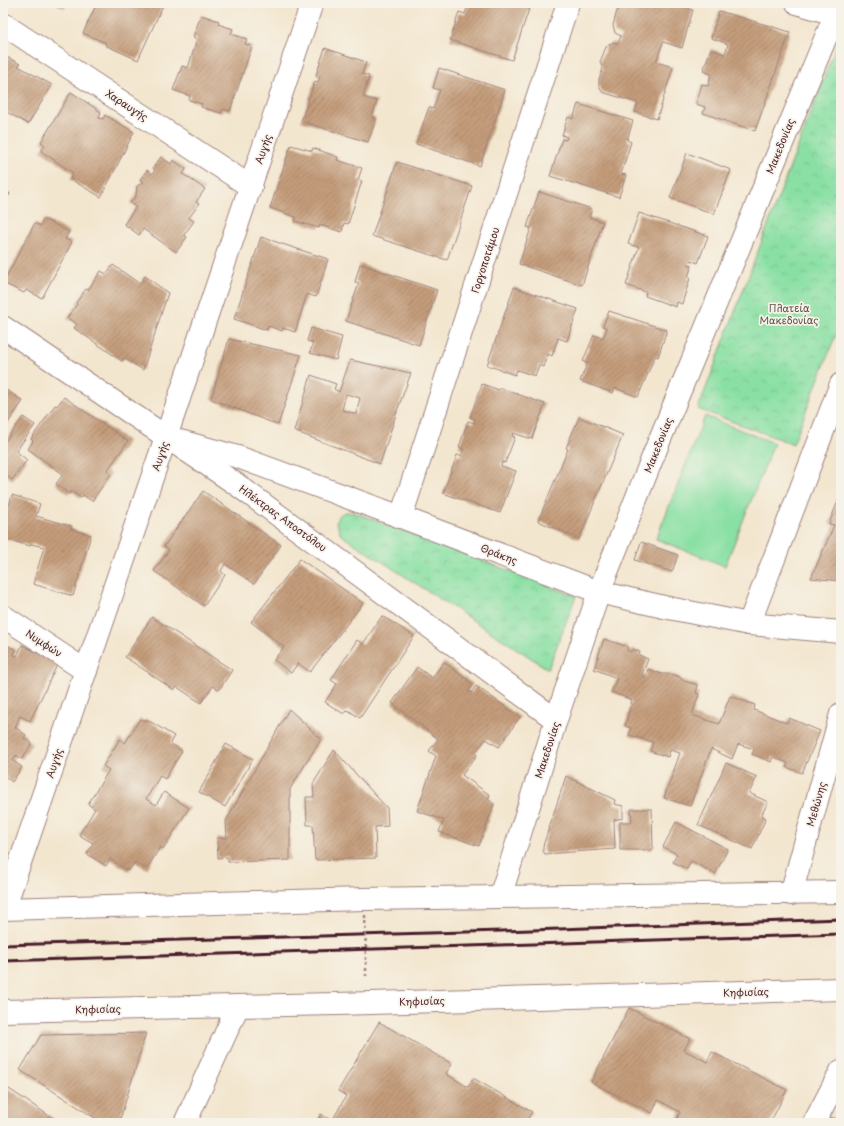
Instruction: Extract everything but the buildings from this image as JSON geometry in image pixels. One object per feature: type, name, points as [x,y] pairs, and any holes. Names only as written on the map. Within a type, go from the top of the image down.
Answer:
[{"type":"street","name":"Αυγής","points":[[4,909],[251,187],[312,3]]},
{"type":"street","name":"Γοργοποτάμου","points":[[401,517],[568,3]]},
{"type":"street","points":[[797,3],[838,11]]},
{"type":"street","name":"Μακεδονίας","points":[[500,897],[556,720],[600,592],[660,439],[838,11]]},
{"type":"street","name":"Χαραυγής","points":[[3,24],[251,187]]},
{"type":"street","name":"Ηλέκτρας Αποστόλου","points":[[3,327],[236,484],[556,720]]},
{"type":"street","points":[[749,624],[841,384]]},
{"type":"street","name":"Θράκης","points":[[166,437],[238,457],[600,592],[749,624],[841,632]]},
{"type":"street","name":"Νυμφών","points":[[3,616],[86,670]]},
{"type":"street","name":"Μεθώνης","points":[[791,894],[841,714]]},
{"type":"street","points":[[4,909],[500,897],[791,894],[841,892]]},
{"type":"street","name":"Κηφισίας","points":[[3,1011],[337,1004],[841,989]]},
{"type":"street","points":[[185,1123],[238,1006]]},
{"type":"street","points":[[814,1123],[841,1070]]},
{"type":"path","points":[[365,915],[366,962]]},
{"type":"green space","name":"Πλατεία Μακεδονίας","points":[[841,33],[841,322],[793,444],[698,409]]},
{"type":"green space","points":[[705,416],[774,443],[725,566],[656,539]]},
{"type":"green space","points":[[345,512],[356,513],[576,596],[548,669],[341,535],[336,522],[338,516]]},
{"type":"railway","points":[[3,945],[502,931],[841,919]]},
{"type":"railway","points":[[3,961],[841,934]]}]
